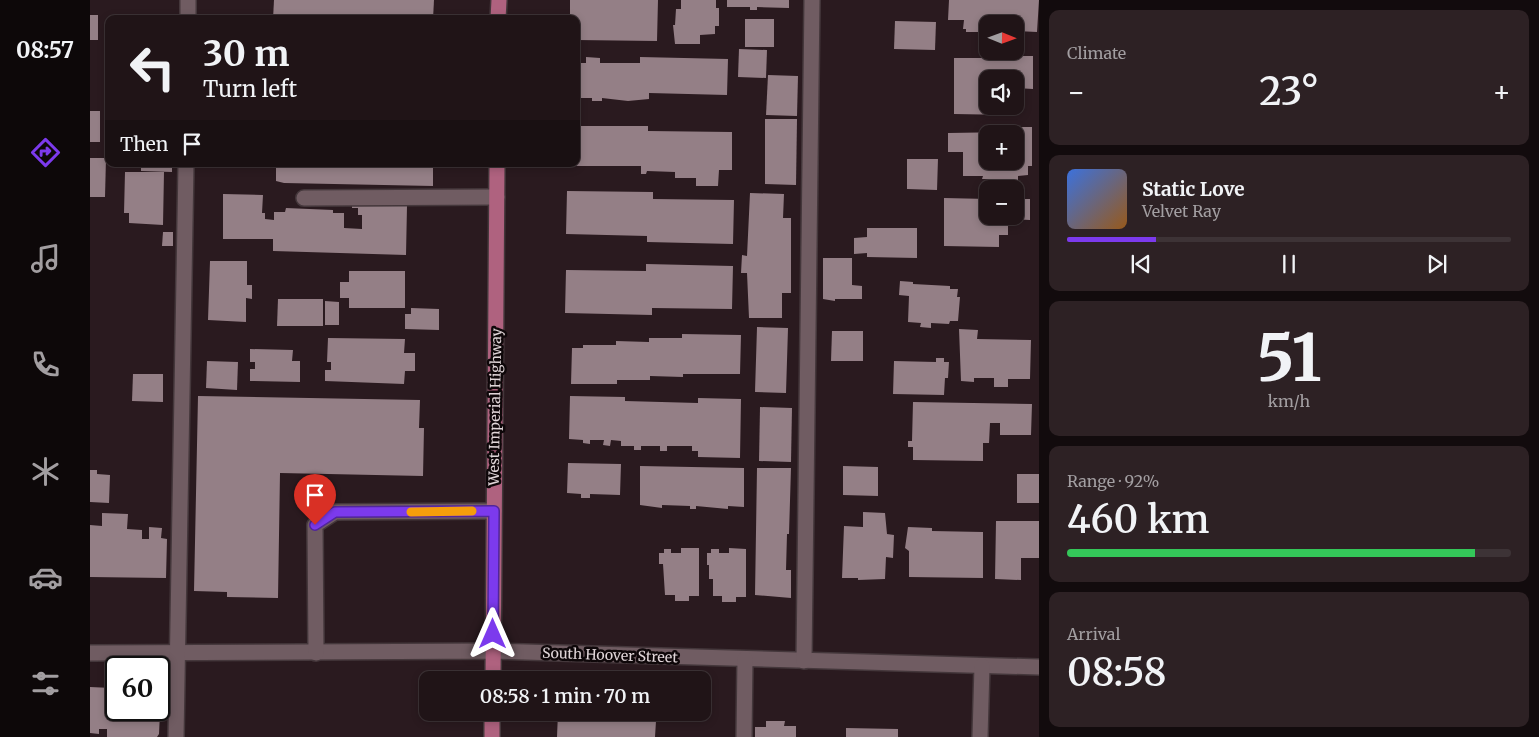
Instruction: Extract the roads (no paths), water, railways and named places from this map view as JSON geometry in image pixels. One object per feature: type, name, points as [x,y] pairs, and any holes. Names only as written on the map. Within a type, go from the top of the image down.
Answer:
[{"type":"main road","points":[[498,0],[498,15]]},
{"type":"main road","name":"West Imperial Highway","points":[[492,671],[497,167]]},
{"type":"main road","points":[[492,721],[492,737]]},
{"type":"street","points":[[188,0],[188,15]]},
{"type":"street","points":[[804,661],[812,0]]},
{"type":"street","points":[[176,737],[186,167]]},
{"type":"street","points":[[304,198],[497,197]]},
{"type":"street","points":[[316,653],[315,525],[335,512],[494,511]]},
{"type":"street","name":"South Hoover Street","points":[[90,653],[493,651],[1039,667]]},
{"type":"street","points":[[744,737],[745,659]]},
{"type":"street","points":[[980,737],[982,666]]}]
